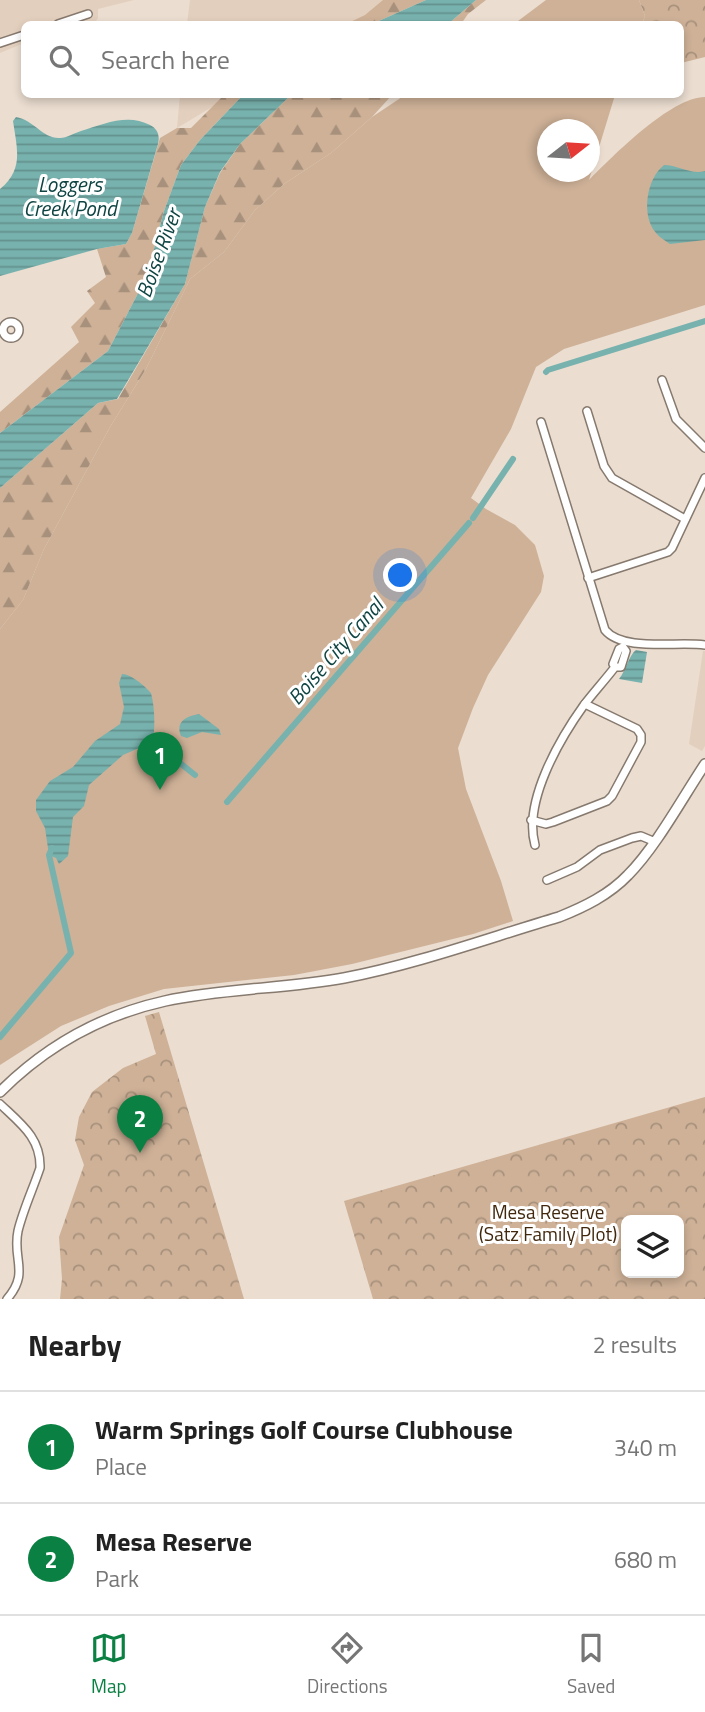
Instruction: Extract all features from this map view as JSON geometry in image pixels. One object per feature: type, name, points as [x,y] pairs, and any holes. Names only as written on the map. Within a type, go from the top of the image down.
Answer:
[{"type":"street","points":[[68,21],[88,15]]},
{"type":"street","points":[[0,44],[21,37]]},
{"type":"street","points":[[662,380],[676,419],[705,448]]},
{"type":"street","points":[[587,411],[604,466],[612,478],[685,519]]},
{"type":"street","points":[[541,422],[605,630],[623,644],[705,645]]},
{"type":"street","points":[[588,578],[668,552],[705,478]]},
{"type":"street","points":[[535,845],[531,820],[539,791],[557,749],[585,704],[615,667],[621,667],[626,651],[623,644]]},
{"type":"street","points":[[531,820],[546,824],[607,801],[616,790],[641,742],[637,729],[585,704]]},
{"type":"street","points":[[0,1092],[19,1073],[62,1042],[81,1031],[132,1010],[191,996],[323,981],[368,973],[582,908],[628,875],[705,764]]},
{"type":"street","points":[[547,880],[577,867],[600,850],[632,838],[644,836],[653,841]]},
{"type":"street","points":[[0,1104],[30,1132],[41,1156],[40,1168],[17,1239],[20,1278],[7,1299]]},
{"type":"shaded area","points":[[0,0],[134,0],[98,9],[96,21],[21,21],[21,44],[0,53]]},
{"type":"shaded area","points":[[190,0],[412,0],[366,21],[187,21]]},
{"type":"shaded area","points":[[180,98],[227,98],[177,128]]},
{"type":"shaded area","points":[[703,651],[705,746],[702,751],[689,744]]},
{"type":"green space","points":[[383,0],[426,0],[379,21],[352,21],[365,15]]},
{"type":"green space","points":[[476,0],[486,0],[463,21],[452,21]]},
{"type":"green space","points":[[546,0],[639,0],[645,16],[643,21],[518,21]]},
{"type":"green space","points":[[639,0],[705,0],[705,57],[684,62],[684,21],[643,21],[645,16]]},
{"type":"green space","points":[[705,97],[705,305],[564,349],[536,367],[511,429],[471,498],[515,525],[535,545],[544,576],[541,592],[488,675],[458,748],[466,789],[501,881],[513,921],[473,934],[352,964],[294,975],[164,989],[109,1006],[61,1026],[0,1065],[0,629],[23,600],[44,549],[110,427],[146,369],[190,279],[224,252],[255,210],[284,184],[331,153],[372,117],[400,98],[614,98],[600,144],[600,119],[537,119],[537,182],[600,182],[600,169],[643,130],[676,107]]},
{"type":"green space","points":[[221,98],[240,98],[200,140],[181,165],[164,211],[147,276],[108,351],[0,433],[0,412],[79,342],[71,327],[95,303],[87,291],[106,277],[97,249],[126,244],[132,233],[160,138],[177,128],[191,128]]},
{"type":"green space","points":[[288,98],[389,98],[331,153],[284,184],[255,210],[224,252],[190,279],[146,369],[110,427],[44,549],[23,600],[0,629],[0,488],[98,403],[118,399],[185,284],[205,207],[220,173],[240,144]]},
{"type":"green space","points":[[159,1012],[244,1299],[60,1299],[62,1279],[59,1237],[84,1165],[75,1140],[79,1117],[92,1092],[123,1068],[156,1054],[145,1016]]},
{"type":"green space","name":"Mesa Reserve (Satz Family Plot)","points":[[705,1097],[705,1299],[373,1299],[344,1201]]},
{"type":"water","points":[[426,0],[476,0],[452,21],[379,21]]},
{"type":"water","name":"Boise River","points":[[240,98],[288,98],[240,144],[220,172],[205,207],[185,284],[117,399],[98,403],[0,488],[0,433],[108,351],[147,276],[164,211],[181,165],[200,140]]},
{"type":"water","name":"Loggers Creek Pond","points":[[16,117],[54,138],[124,120],[142,122],[155,129],[158,144],[132,233],[126,244],[97,249],[0,276],[0,189],[13,174],[16,166],[13,121]]},
{"type":"water","points":[[664,165],[695,172],[705,171],[705,240],[670,244],[651,226],[647,208],[650,188],[653,179]]},
{"type":"water","points":[[636,650],[647,652],[642,683],[619,679],[631,655]]},
{"type":"water","points":[[122,674],[134,678],[151,693],[153,742],[123,755],[89,785],[84,806],[73,817],[68,856],[59,864],[56,858],[49,855],[45,828],[36,811],[36,800],[50,781],[73,767],[95,741],[120,724],[124,707],[119,683]]},
{"type":"water","points":[[199,714],[219,729],[221,735],[202,732],[187,738],[181,736],[181,723],[186,718]]},
{"type":"waterway","name":"Boise City Canal","points":[[546,372],[705,321]]},
{"type":"waterway","name":"Boise City Canal","points":[[473,518],[513,459]]},
{"type":"waterway","name":"Boise City Canal","points":[[227,802],[469,523]]},
{"type":"waterway","name":"Boise City Canal","points":[[175,759],[195,775]]},
{"type":"waterway","name":"Boise City Canal","points":[[0,1037],[71,953],[49,855],[52,848]]},
{"type":"place","name":"Warm Springs Golf Course Clubhouse","points":[[160,790]]},
{"type":"place","name":"Mesa Reserve","points":[[140,1153]]}]
